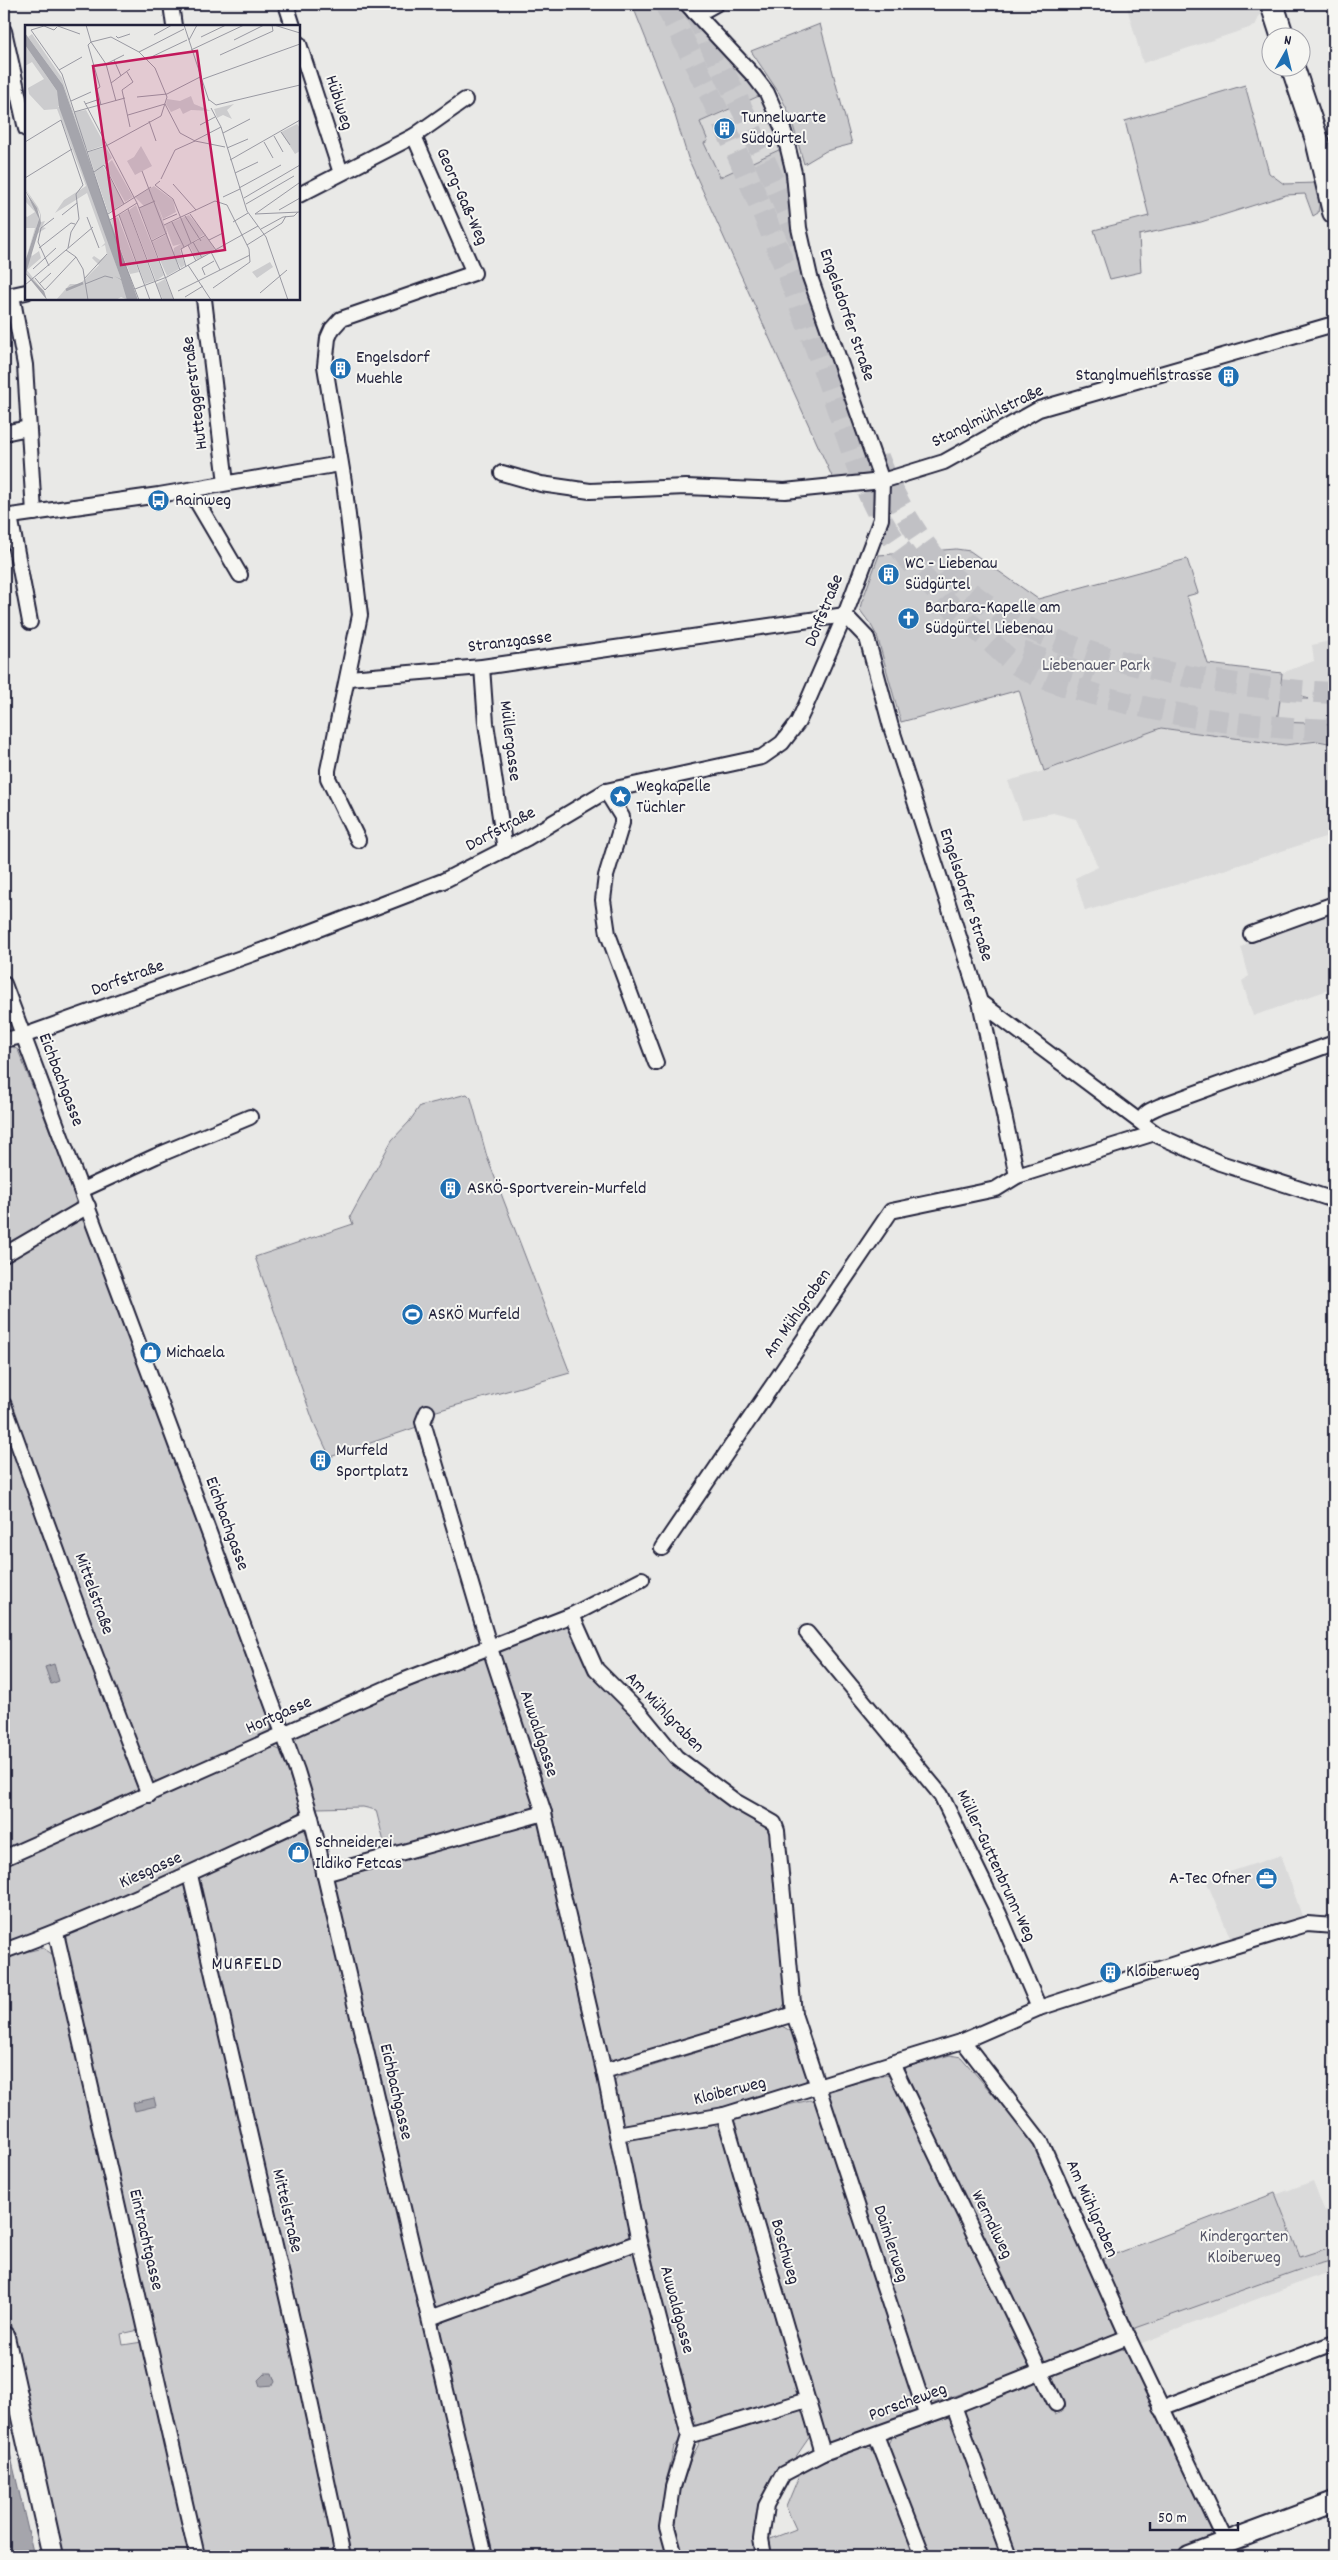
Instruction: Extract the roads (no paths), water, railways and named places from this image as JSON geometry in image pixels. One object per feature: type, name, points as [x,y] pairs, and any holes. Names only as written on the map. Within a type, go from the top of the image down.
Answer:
[{"type":"main road","points":[[1272,4],[1280,28]]},
{"type":"main road","points":[[1296,78],[1317,140],[1334,212]]},
{"type":"street","points":[[172,4],[174,25]]},
{"type":"street","points":[[286,4],[293,25]]},
{"type":"street","points":[[690,8],[707,9],[716,4]]},
{"type":"street","name":"Engelsdorfer Straße","points":[[690,8],[754,76],[767,93],[784,132],[794,173],[798,228],[810,277],[882,481],[881,518]]},
{"type":"street","points":[[4,31],[25,125]]},
{"type":"street","name":"Hüblweg","points":[[300,47],[341,173]]},
{"type":"street","name":"Georg-Gaß-Weg","points":[[300,195],[414,136],[465,100]]},
{"type":"street","name":"Georg-Gaß-Weg","points":[[340,464],[325,366],[328,338],[332,329],[344,318],[474,273],[414,136]]},
{"type":"street","points":[[25,292],[12,295],[25,365],[34,513]]},
{"type":"street","name":"Hutteggerstraße","points":[[204,300],[226,483]]},
{"type":"street","name":"Stanglmühlstraße","points":[[502,473],[541,484],[590,491],[686,487],[785,491],[882,481],[944,462],[1039,409],[1334,324]]},
{"type":"street","points":[[4,433],[28,428]]},
{"type":"street","points":[[30,622],[7,517],[190,490],[340,464],[344,482],[360,615],[349,678],[328,770],[328,778],[358,840]]},
{"type":"street","points":[[190,490],[240,575]]},
{"type":"street","name":"Dorfstraße","points":[[4,1040],[23,1036],[269,948],[443,881],[505,850],[606,790],[762,757],[778,748],[798,722],[845,615],[881,518]]},
{"type":"street","name":"Engelsdorfer Straße","points":[[845,615],[867,638],[891,727],[980,1002]]},
{"type":"street","name":"Stranzgasse","points":[[349,678],[482,667],[845,615]]},
{"type":"street","name":"Müllergasse","points":[[482,667],[486,723],[505,850]]},
{"type":"street","points":[[606,790],[622,816],[622,824],[603,888],[608,934],[656,1063]]},
{"type":"street","points":[[1251,934],[1334,904]]},
{"type":"street","name":"Eichbachgasse","points":[[4,984],[283,1734],[311,1817],[485,2556]]},
{"type":"street","points":[[980,1002],[1142,1122],[1154,1133],[1220,1163],[1334,1200]]},
{"type":"street","points":[[980,1002],[1017,1176]]},
{"type":"street","points":[[1142,1122],[1142,1116],[1160,1106],[1334,1043]]},
{"type":"street","points":[[82,1190],[156,1156],[250,1117]]},
{"type":"street","name":"Am Mühlgraben","points":[[662,1548],[892,1211],[996,1189],[1017,1176],[1154,1133]]},
{"type":"street","points":[[4,1255],[88,1206]]},
{"type":"street","name":"Mittelstraße","points":[[4,1405],[85,1628],[149,1795]]},
{"type":"street","name":"Auwaldgasse","points":[[427,1412],[423,1422],[489,1646],[544,1813],[604,2071],[639,2242],[689,2436]]},
{"type":"street","points":[[572,1615],[642,1579]]},
{"type":"street","name":"Am Mühlgraben","points":[[572,1615],[596,1669],[640,1713],[676,1757],[735,1801],[774,1823],[777,1831],[794,2014],[818,2086]]},
{"type":"street","name":"Hortgasse","points":[[4,1858],[405,1680],[572,1615]]},
{"type":"street","name":"Müller-Guttenbrunn-Weg","points":[[806,1632],[942,1795],[999,1914],[1039,2008]]},
{"type":"street","points":[[324,1874],[544,1813]]},
{"type":"street","name":"Kiesgasse","points":[[4,1951],[56,1932],[190,1874],[311,1817]]},
{"type":"street","name":"Mittelstraße","points":[[190,1874],[298,2344],[343,2556]]},
{"type":"street","name":"Kloiberweg","points":[[617,2134],[724,2115],[963,2041],[1039,2008],[1178,1962],[1307,1924],[1334,1926]]},
{"type":"street","name":"Eintrachtgasse","points":[[56,1932],[197,2556]]},
{"type":"street","points":[[604,2071],[794,2014]]},
{"type":"street","name":"Am Mühlgraben","points":[[963,2041],[1041,2142],[1128,2337],[1226,2542]]},
{"type":"street","name":"Werndlweg","points":[[892,2063],[1056,2404]]},
{"type":"street","name":"Daimlerweg","points":[[818,2086],[926,2414]]},
{"type":"street","name":"Boschweg","points":[[724,2115],[823,2453]]},
{"type":"street","points":[[430,2318],[639,2242]]},
{"type":"street","points":[[4,2337],[53,2556]]},
{"type":"street","name":"Porscheweg","points":[[764,2556],[761,2539],[766,2506],[783,2474],[823,2453],[926,2414],[954,2406],[1128,2337]]},
{"type":"street","points":[[1161,2408],[1334,2343]]},
{"type":"street","points":[[675,2556],[667,2527],[673,2487],[689,2436],[807,2400]]},
{"type":"street","points":[[954,2406],[1009,2556]]},
{"type":"street","points":[[876,2434],[924,2556]]},
{"type":"street","points":[[1189,2556],[1334,2502]]},
{"type":"tunnel","points":[[665,4],[698,70],[759,204],[807,323],[868,493],[894,540],[936,590],[1012,661],[1050,681],[1147,708],[1178,714],[1272,727],[1334,730]]},
{"type":"tunnel","points":[[694,11],[744,113],[803,248]]},
{"type":"tunnel","points":[[878,457],[895,495],[928,548],[955,579],[971,593],[1007,617],[1049,637],[1095,654],[1144,667],[1243,685],[1334,693]]},
{"type":"tunnel","points":[[1022,652],[1093,678]]},
{"type":"place","name":"Tunnelwarte Südgürtel","points":[[725,128]]},
{"type":"place","name":"Engelsdorf Muehle","points":[[340,368]]},
{"type":"place","name":"Stanglmuehlstrasse","points":[[1228,376]]},
{"type":"place","name":"Rainweg","points":[[159,501]]},
{"type":"place","name":"WC - Liebenau Südgürtel","points":[[889,574]]},
{"type":"place","name":"Barbara-Kapelle am Südgürtel Liebenau","points":[[909,618]]},
{"type":"place","name":"Wegkapelle Tüchler","points":[[620,797]]},
{"type":"place","name":"ASKÖ-Sportverein-Murfeld","points":[[451,1189]]},
{"type":"place","name":"ASKÖ Murfeld","points":[[412,1315]]},
{"type":"place","name":"Michaela","points":[[150,1353]]},
{"type":"place","name":"Murfeld Sportplatz","points":[[320,1461]]},
{"type":"place","name":"Schneiderei Ildiko Fetcas","points":[[299,1853]]},
{"type":"place","name":"A-Tec Ofner","points":[[1267,1879]]},
{"type":"place","name":"Kloiberweg","points":[[1110,1972]]},
{"type":"district","name":"MURFELD","points":[[247,1965]]},
{"type":"park label","name":"Liebenauer Park","points":[[1096,666]]},
{"type":"park label","name":"Kindergarten Kloiberweg","points":[[1244,2247]]}]
